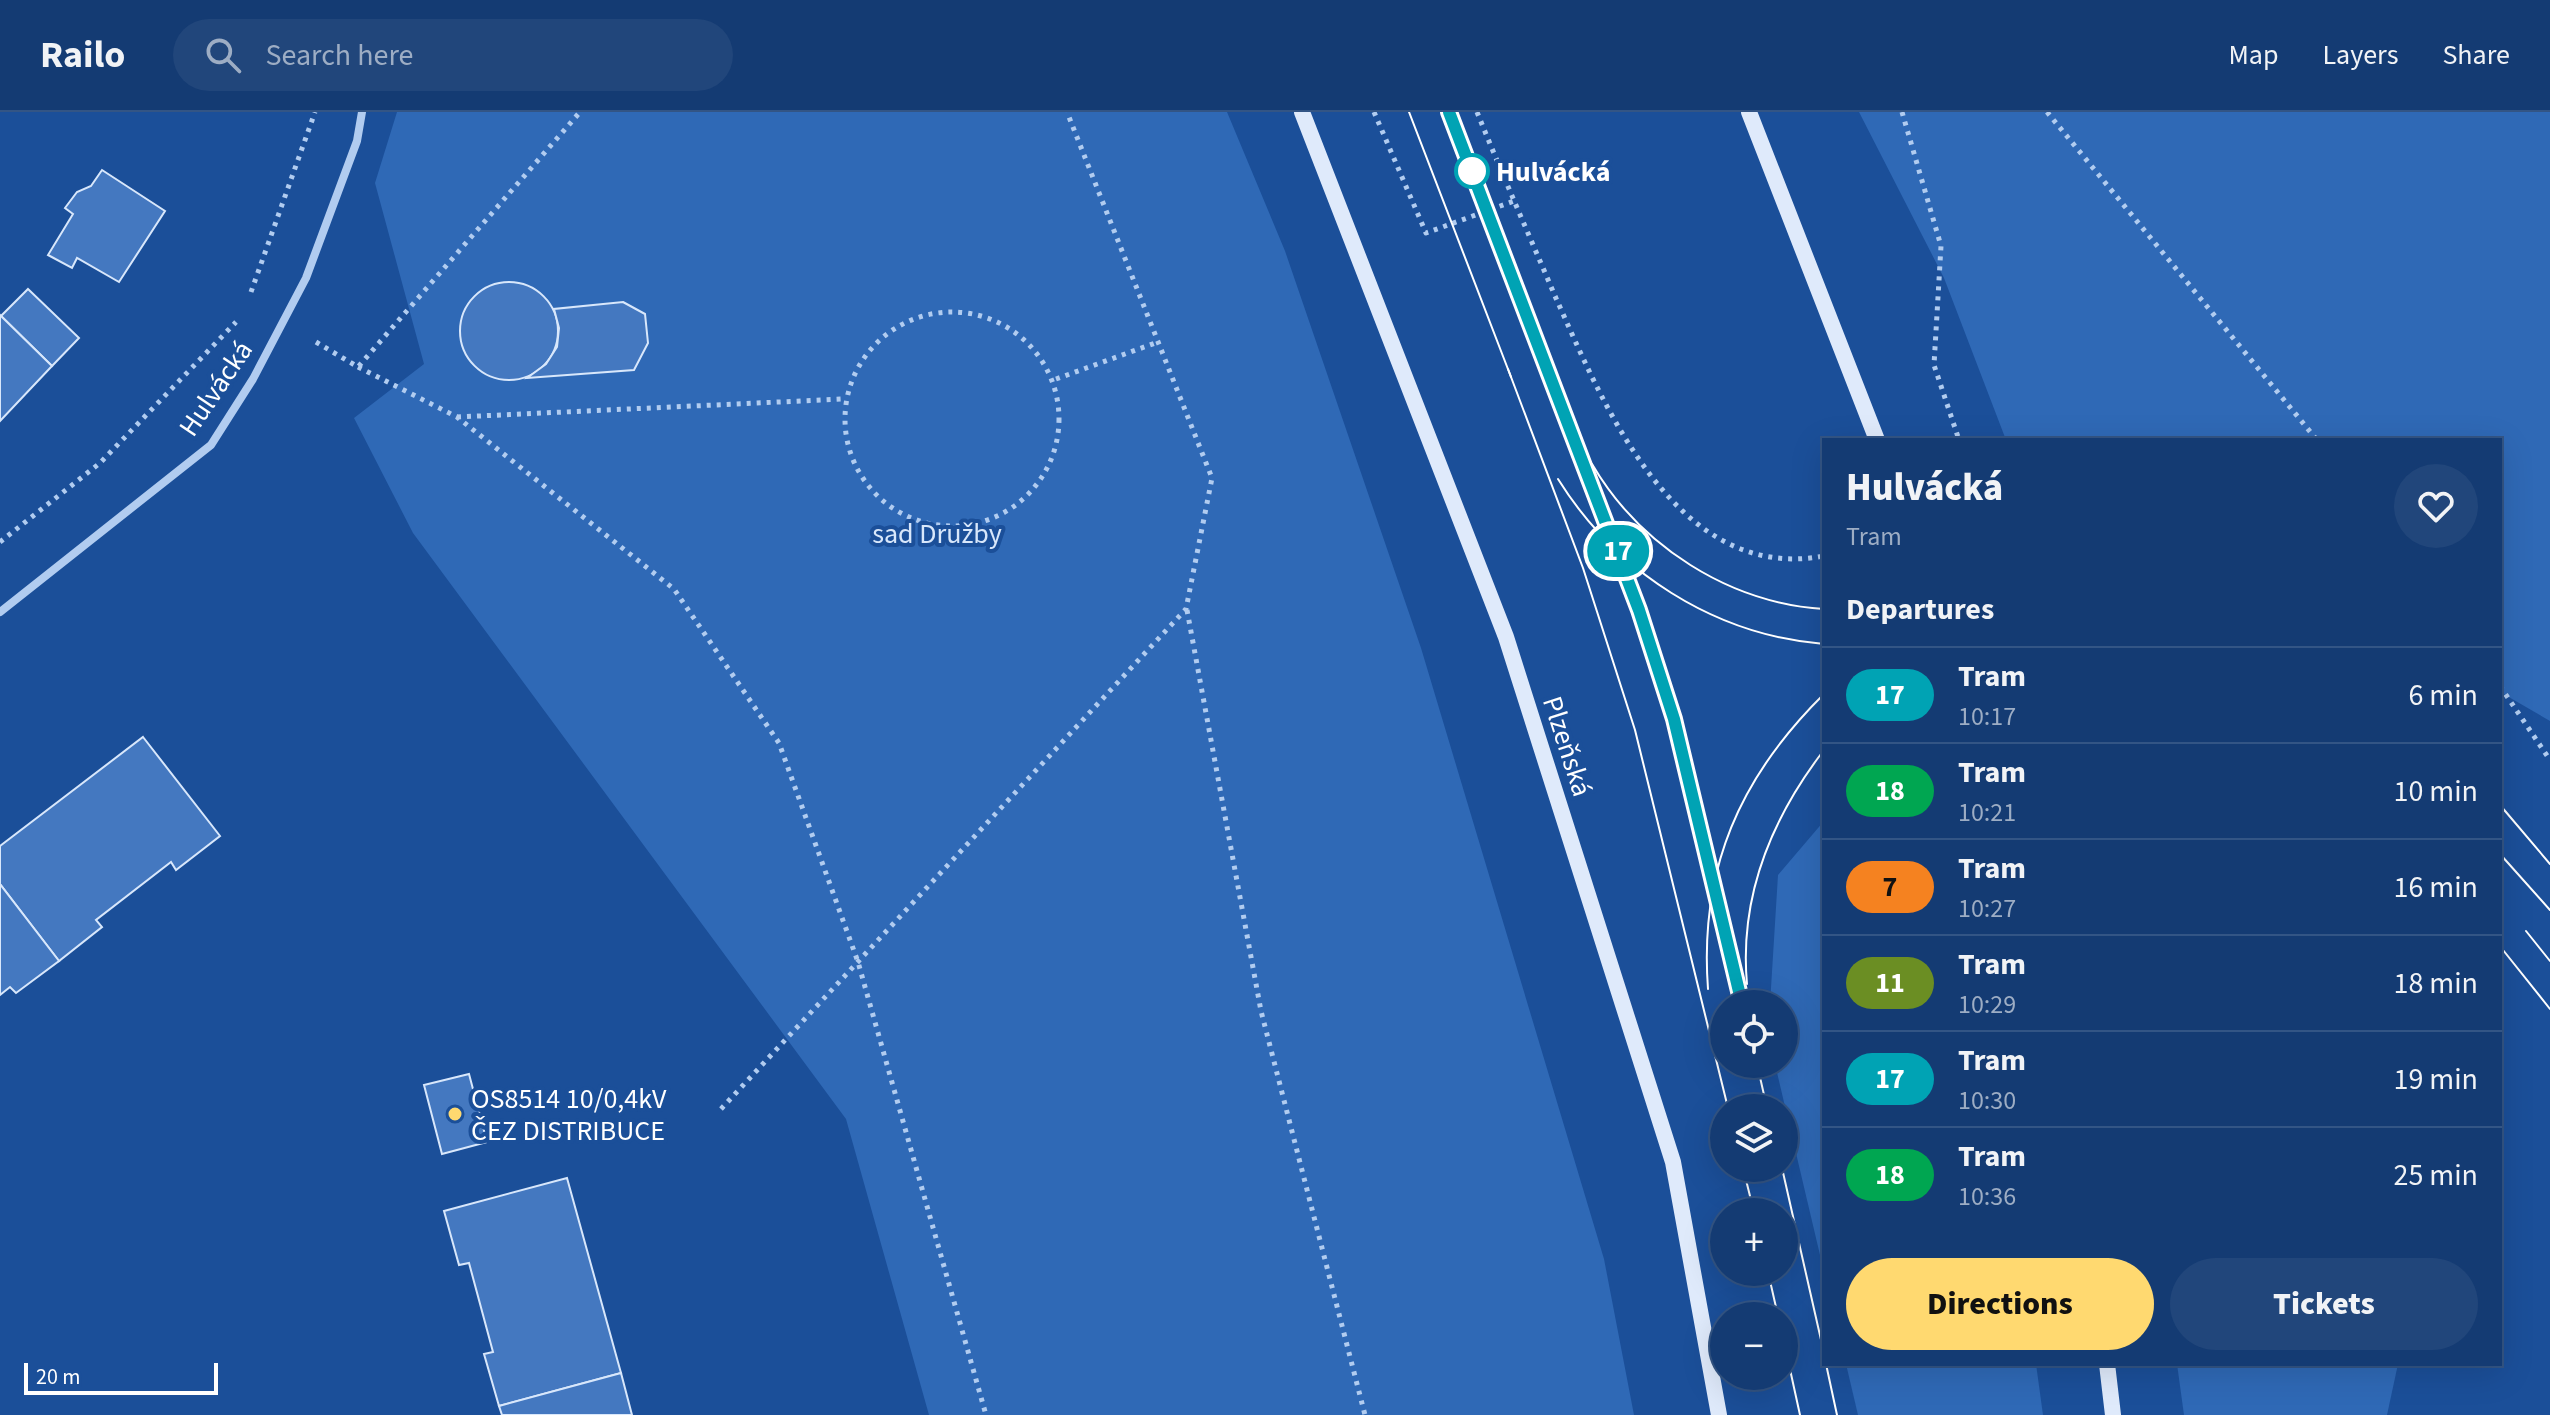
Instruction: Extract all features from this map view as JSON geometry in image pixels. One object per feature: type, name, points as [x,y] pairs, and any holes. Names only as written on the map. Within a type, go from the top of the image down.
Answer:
[{"type":"main road","name":"Plzeňská","points":[[1302,112],[1511,652],[1673,1162],[1719,1415]]},
{"type":"main road","points":[[1749,112],[1857,380],[1876,438]]},
{"type":"main road","points":[[2107,1366],[2113,1415]]},
{"type":"street","name":"Hulvácká","points":[[0,612],[211,445],[253,379],[306,278],[357,141],[362,112]]},
{"type":"path","points":[[248,300],[315,112]]},
{"type":"path","points":[[358,367],[580,112]]},
{"type":"path","points":[[1067,112],[1212,478],[1186,609],[1261,1011],[1365,1415]]},
{"type":"path","points":[[1374,112],[1426,233],[1514,201]]},
{"type":"path","points":[[1477,112],[1599,394],[1643,468],[1674,502],[1736,546],[1770,558],[1804,560],[1822,556]]},
{"type":"path","points":[[1902,112],[1941,246],[1934,365],[1958,438]]},
{"type":"path","points":[[2047,112],[2315,438]]},
{"type":"path","points":[[928,311],[1010,324],[1056,379],[1060,444],[1036,492],[977,528],[888,510],[851,466],[843,399],[875,339],[928,311]]},
{"type":"path","points":[[0,542],[100,463],[243,314]]},
{"type":"path","points":[[283,322],[358,367],[457,417],[674,589],[779,743],[858,962],[986,1415]]},
{"type":"path","points":[[1056,379],[1158,342]]},
{"type":"path","points":[[457,417],[843,399]]},
{"type":"path","points":[[721,1109],[1186,609]]},
{"type":"path","points":[[2502,689],[2550,760]]},
{"type":"green space","name":"sad Družby","points":[[397,112],[1227,112],[1285,251],[1421,648],[1604,1259],[1634,1415],[929,1415],[846,1119],[413,533],[354,418],[424,364],[375,183]]},
{"type":"green space","points":[[1859,112],[2550,112],[2550,721],[2502,693],[2502,438],[2005,438],[1944,278]]},
{"type":"green space","points":[[1822,823],[1822,1264],[1798,1162],[1798,1094],[1782,1094],[1778,1078],[1798,1078],[1798,990],[1771,990],[1778,875]]},
{"type":"green space","points":[[1846,1366],[2036,1366],[2043,1415],[1858,1415]]},
{"type":"green space","points":[[2177,1366],[2398,1366],[2387,1415],[2184,1415]]},
{"type":"building","points":[[102,170],[165,211],[119,282],[77,258],[72,268],[48,255],[73,214],[65,208],[77,192],[91,186]]},
{"type":"building","points":[[509,282],[528,286],[544,296],[554,312],[558,331],[554,350],[544,366],[528,376],[509,380],[490,376],[474,366],[464,350],[460,331],[464,312],[474,296],[490,286]]},
{"type":"building","points":[[28,289],[79,338],[52,366],[1,316]]},
{"type":"building","points":[[623,302],[645,314],[648,343],[634,370],[527,378],[546,364],[557,347],[559,328],[554,309]]},
{"type":"building","points":[[0,315],[52,366],[0,421]]},
{"type":"building","points":[[143,737],[220,836],[176,870],[171,862],[96,920],[102,927],[59,961],[0,884],[0,846]]},
{"type":"building","points":[[0,884],[59,961],[16,993],[10,987],[0,995]]},
{"type":"building","name":"OS8514 10/0,4kV ČEZ DISTRIBUCE","points":[[469,1074],[487,1142],[442,1154],[424,1085]]},
{"type":"building","points":[[567,1178],[621,1373],[499,1406],[484,1354],[493,1352],[469,1263],[459,1265],[444,1211]]},
{"type":"building","points":[[621,1373],[632,1415],[502,1415],[499,1406]]},
{"type":"tram line","points":[[1409,112],[1511,377]]},
{"type":"tram line","points":[[1449,112],[1639,610],[1674,719],[1739,990]]},
{"type":"tram line","name":"17","points":[[1449,112],[1639,610],[1674,719],[1739,990]]},
{"type":"tram line","points":[[1508,369],[1583,568],[1635,730],[1725,1094]]},
{"type":"tram line","points":[[1592,464],[1612,494],[1635,520],[1690,565],[1754,595],[1822,609]]},
{"type":"tram line","points":[[1558,479],[1609,543],[1639,570],[1672,593],[1744,628],[1822,644]]},
{"type":"tram line","points":[[1708,989],[1707,945],[1711,904],[1731,828],[1769,758],[1822,696]]},
{"type":"tram line","points":[[1747,984],[1748,920],[1763,860],[1788,803],[1822,753]]},
{"type":"tram line","points":[[2502,807],[2550,864]]},
{"type":"tram line","points":[[2502,856],[2550,910]]},
{"type":"tram line","points":[[2526,931],[2550,961]]},
{"type":"tram line","points":[[2503,950],[2550,1009]]},
{"type":"tram line","points":[[1760,1078],[1764,1094]]},
{"type":"tram line","points":[[1746,1182],[1750,1198]]},
{"type":"tram line","points":[[1785,1182],[1822,1344]]},
{"type":"tram line","points":[[1771,1286],[1775,1302]]},
{"type":"tram line","points":[[1826,1366],[1837,1415]]},
{"type":"tram line","points":[[1795,1390],[1800,1415]]},
{"type":"place","name":"Hulvácká","points":[[1472,171]]},
{"type":"place","name":"OS8514 10/0,4kV ČEZ DISTRIBUCE","points":[[455,1114]]}]
